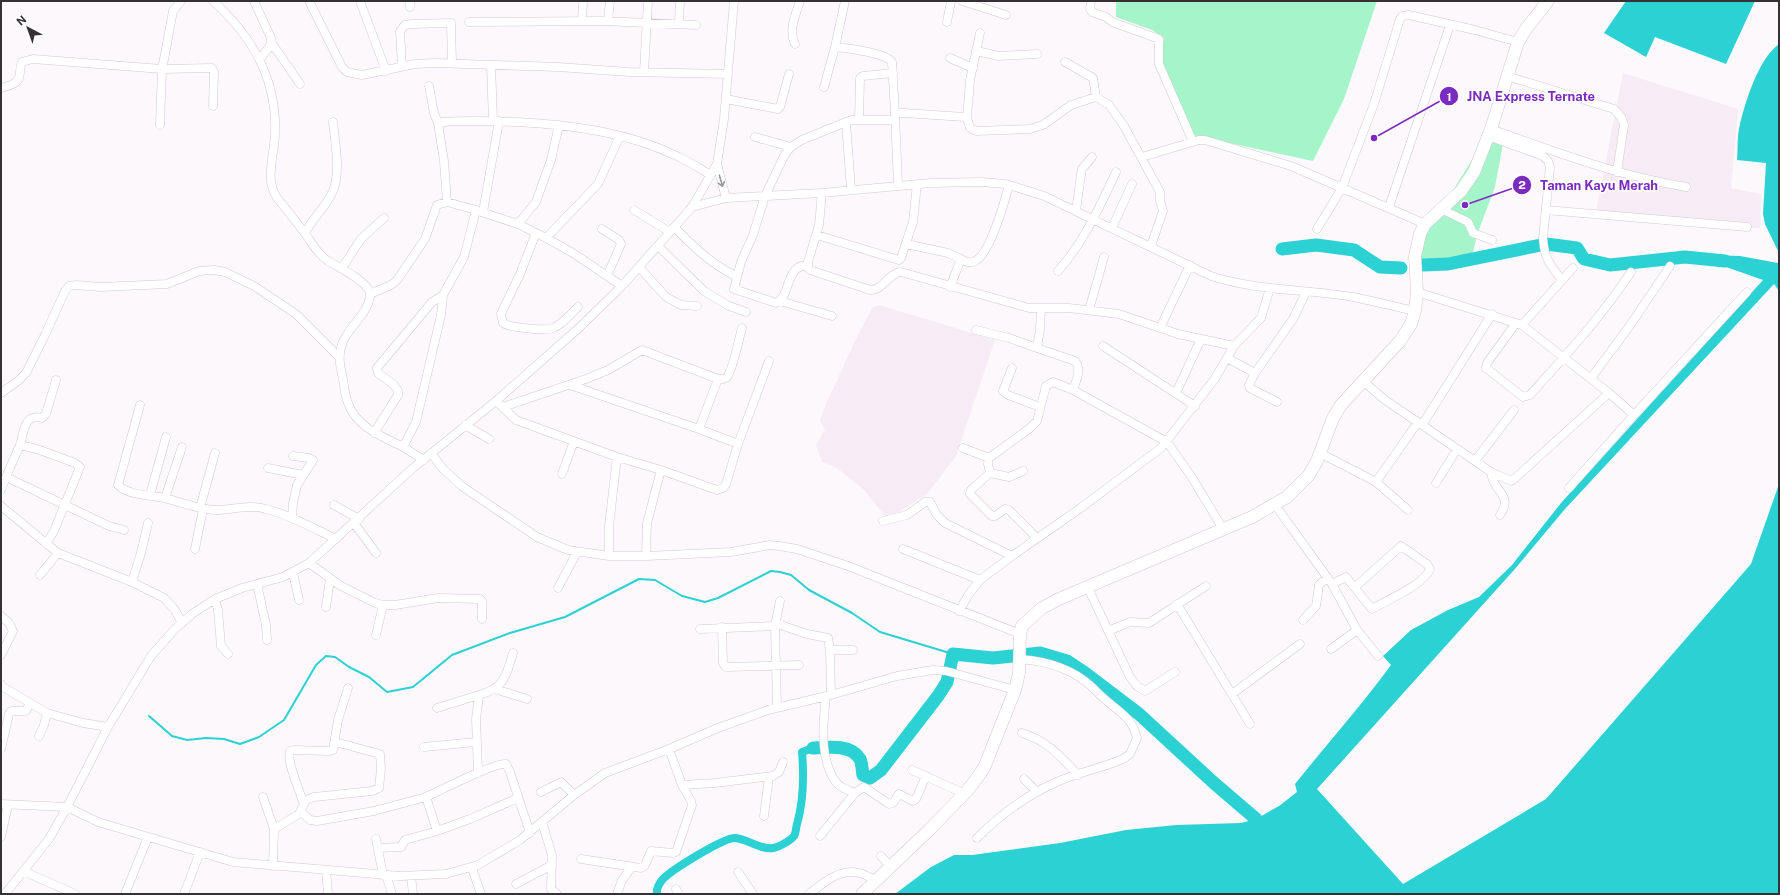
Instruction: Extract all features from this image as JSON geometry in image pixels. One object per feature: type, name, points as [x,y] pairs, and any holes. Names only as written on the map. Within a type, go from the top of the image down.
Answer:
[{"type":"highway","points":[[862,894],[965,794],[984,768],[1015,690],[1022,626],[1042,608],[1059,599],[1088,588],[1252,517],[1275,505],[1298,488],[1309,475],[1320,454],[1333,418],[1341,404],[1400,341],[1411,324],[1415,311],[1417,292],[1415,256],[1417,244],[1425,224],[1461,191],[1474,172],[1490,133],[1518,42],[1526,29],[1548,1]]},
{"type":"street","points":[[160,125],[162,69],[173,11],[181,1]]},
{"type":"street","points":[[214,1],[231,18],[247,38],[260,59],[272,89],[275,107],[276,134],[271,170],[273,188],[277,198],[305,233],[319,254],[342,268],[360,282],[367,288],[370,294]]},
{"type":"street","points":[[254,1],[271,38],[271,42],[300,84]]},
{"type":"street","points":[[309,1],[319,18],[339,61],[347,72],[362,75],[415,64],[558,67],[644,72],[728,74]]},
{"type":"street","points":[[360,1],[386,71]]},
{"type":"street","points":[[582,21],[583,1]]},
{"type":"street","points":[[608,21],[610,1]]},
{"type":"street","points":[[644,72],[648,1]]},
{"type":"street","points":[[678,23],[680,1]]},
{"type":"street","points":[[5,894],[49,838],[67,807],[108,727],[151,656],[182,623],[216,599],[242,588],[293,573],[309,563],[357,521],[413,468],[496,401],[580,327],[622,286],[692,207],[716,164],[724,119],[734,1]]},
{"type":"street","points":[[795,44],[792,34],[800,1]]},
{"type":"street","points":[[824,87],[845,1]]},
{"type":"street","points":[[947,22],[951,1]]},
{"type":"street","points":[[962,1],[1006,15]]},
{"type":"street","points":[[1091,1],[1090,9],[1092,12],[1106,17],[1112,22],[1150,35],[1159,40],[1159,64],[1190,143]]},
{"type":"street","points":[[1317,229],[1342,188],[1374,104],[1402,16],[1409,15],[1475,30],[1518,42]]},
{"type":"street","points":[[468,22],[608,21],[696,25]]},
{"type":"street","points":[[402,66],[400,31],[405,25],[411,24],[451,24],[452,64]]},
{"type":"street","points":[[1389,208],[1450,25]]},
{"type":"street","points":[[980,33],[973,68],[967,118],[972,130],[1030,129],[1043,125],[1071,105],[1096,97]]},
{"type":"street","points":[[260,59],[271,42]]},
{"type":"street","points":[[835,47],[868,53],[890,59],[892,62],[898,186]]},
{"type":"street","points":[[976,51],[999,56],[1037,54]]},
{"type":"street","points":[[950,58],[973,68]]},
{"type":"street","points":[[1,88],[18,82],[20,79],[20,65],[28,59],[135,65],[162,69],[212,68],[214,72],[213,106]]},
{"type":"street","points":[[1065,62],[1093,78],[1096,97],[1109,106],[1124,126],[1160,192],[1160,201],[1163,211],[1151,246]]},
{"type":"street","points":[[403,447],[416,422],[441,315],[443,296],[464,258],[479,211],[496,121],[491,65]]},
{"type":"street","points":[[726,99],[778,109],[780,107],[789,74]]},
{"type":"street","points":[[859,120],[860,78],[863,76],[893,74]]},
{"type":"street","points":[[1507,76],[1614,109],[1621,117],[1624,125],[1617,172]]},
{"type":"street","points":[[429,86],[434,113],[438,123],[444,161],[447,202]]},
{"type":"street","points":[[832,316],[780,301],[775,303],[736,291],[734,287],[736,276],[753,235],[765,196],[785,154],[791,147],[802,140],[852,120],[895,117],[904,112],[967,118]]},
{"type":"street","points":[[438,123],[452,121],[496,121],[559,125],[594,130],[642,142],[679,157],[711,175]]},
{"type":"street","points":[[305,233],[331,195],[336,183],[337,167],[333,122]]},
{"type":"street","points":[[846,122],[851,190]]},
{"type":"street","points":[[518,224],[536,202],[551,160],[559,125]]},
{"type":"street","points":[[1490,133],[1617,172],[1686,187]]},
{"type":"street","points":[[1490,133],[1543,156],[1548,161],[1550,167],[1543,238],[1544,250],[1548,263],[1562,280]]},
{"type":"street","points":[[546,238],[598,184],[620,136]]},
{"type":"street","points":[[755,137],[791,147]]},
{"type":"street","points":[[1142,158],[1199,140],[1213,142],[1291,166],[1425,224]]},
{"type":"street","points":[[1076,211],[1081,174],[1085,165],[1092,157]]},
{"type":"street","points":[[716,164],[726,198]]},
{"type":"street","points":[[1058,271],[1067,261],[1094,219],[1116,172]]},
{"type":"street","points":[[692,207],[726,198],[822,193],[917,184],[956,182],[1009,185],[1044,196],[1211,276],[1232,282],[1270,288],[1353,297],[1415,311]]},
{"type":"street","points":[[817,235],[896,260],[901,258],[913,222],[917,184]]},
{"type":"street","points":[[1112,228],[1132,184]]},
{"type":"street","points":[[906,244],[948,253],[961,259],[973,262],[985,249],[997,225],[1009,185]]},
{"type":"street","points":[[808,267],[810,254],[821,218],[822,193]]},
{"type":"street","points":[[338,356],[346,336],[363,311],[370,294],[391,285],[397,280],[425,239],[437,205],[447,202],[518,224],[546,238],[622,286]]},
{"type":"street","points":[[1441,209],[1468,222],[1473,233],[1492,240]]},
{"type":"street","points":[[634,210],[672,230],[724,271],[736,276]]},
{"type":"street","points":[[1546,210],[1747,226]]},
{"type":"street","points":[[342,268],[361,239],[384,218]]},
{"type":"street","points":[[602,228],[619,240],[621,244],[607,276]]},
{"type":"street","points":[[536,233],[520,274],[501,314],[503,323],[516,327],[547,331],[563,322],[578,307]]},
{"type":"street","points":[[658,246],[704,291],[729,306],[746,312]]},
{"type":"street","points":[[1090,310],[1104,257]]},
{"type":"street","points":[[950,287],[961,259]]},
{"type":"street","points":[[1160,328],[1190,265]]},
{"type":"street","points":[[780,301],[794,271],[801,266],[808,267],[816,272],[870,290],[879,288],[896,272],[901,272],[1020,306],[1041,309],[1069,308],[1119,314],[1160,328],[1234,346]]},
{"type":"street","points":[[1591,378],[1631,324],[1670,266]]},
{"type":"street","points":[[639,267],[666,298],[681,305],[697,306]]},
{"type":"street","points":[[1573,268],[1519,324],[1487,363],[1486,368],[1523,397],[1530,395],[1621,288],[1632,272]]},
{"type":"street","points":[[1,393],[18,381],[26,373],[46,335],[65,291],[69,286],[76,285],[101,287],[167,284],[199,271],[214,270],[225,272],[240,278],[265,292],[296,314],[338,356],[348,404],[354,414],[374,433],[403,447],[424,460]]},
{"type":"street","points":[[959,611],[969,594],[980,580],[1082,507],[1167,442],[1214,380],[1234,346],[1261,318],[1270,288]]},
{"type":"street","points":[[1277,402],[1250,388],[1249,385],[1255,373],[1293,319],[1306,292]]},
{"type":"street","points":[[1417,292],[1492,314],[1519,324],[1564,356],[1609,392],[1634,415]]},
{"type":"street","points":[[1569,488],[1747,292]]},
{"type":"street","points":[[374,433],[398,394],[396,387],[378,373],[376,368],[432,302],[438,297],[443,296]]},
{"type":"street","points":[[1037,348],[1041,309]]},
{"type":"street","points":[[1376,482],[1420,424],[1492,314]]},
{"type":"street","points":[[503,407],[608,370],[642,350],[718,379],[723,379],[728,376],[742,328]]},
{"type":"street","points":[[976,330],[1009,338],[1075,361],[1079,370],[1073,390]]},
{"type":"street","points":[[1176,393],[1201,339]]},
{"type":"street","points":[[1103,346],[1195,406]]},
{"type":"street","points":[[1227,358],[1255,373]]},
{"type":"street","points":[[496,401],[516,420],[617,457],[661,470],[717,490],[723,488],[726,484],[738,444],[768,361]]},
{"type":"street","points":[[1012,368],[1003,391],[1008,395],[1040,407]]},
{"type":"street","points":[[699,429],[718,379]]},
{"type":"street","points":[[1,490],[20,445],[29,418],[33,416],[42,418],[46,414],[56,380]]},
{"type":"street","points":[[1363,381],[1385,400],[1491,472],[1511,481],[1609,392]]},
{"type":"street","points":[[990,473],[988,464],[989,458],[1030,428],[1037,421],[1048,383],[1053,382],[1073,390],[1167,442],[1191,476],[1223,529]]},
{"type":"street","points":[[570,384],[738,444]]},
{"type":"street","points":[[140,405],[118,485],[136,493],[165,498],[201,508],[225,510],[256,507],[266,508],[292,518],[336,539]]},
{"type":"street","points":[[1475,461],[1514,410]]},
{"type":"street","points":[[465,425],[488,440]]},
{"type":"street","points":[[150,495],[166,437]]},
{"type":"street","points":[[562,474],[574,441]]},
{"type":"street","points":[[20,445],[37,449],[79,466],[79,470],[66,505],[46,544]]},
{"type":"street","points":[[165,498],[182,447]]},
{"type":"street","points":[[963,448],[989,458]]},
{"type":"street","points":[[1436,483],[1457,449]]},
{"type":"street","points":[[431,453],[452,478],[514,522],[537,537],[577,552],[609,556],[646,556],[731,552],[770,545],[797,549],[848,566],[959,611],[1036,660],[1069,671],[1090,686],[1131,721],[1137,738],[1130,754],[1123,760],[1060,780],[1037,792],[1000,816],[977,838]]},
{"type":"street","points":[[195,549],[201,508],[215,454]]},
{"type":"street","points":[[1320,454],[1364,474],[1376,482],[1408,510]]},
{"type":"street","points":[[292,518],[294,493],[313,460],[293,456]]},
{"type":"street","points":[[609,556],[609,519],[617,457]]},
{"type":"street","points":[[268,468],[303,475]]},
{"type":"street","points":[[646,556],[647,523],[661,470]]},
{"type":"street","points":[[990,473],[1009,477],[1023,471]]},
{"type":"street","points":[[1491,472],[1493,482],[1502,493],[1505,501],[1504,510],[1500,515]]},
{"type":"street","points":[[990,473],[971,490],[970,494],[992,516],[995,516],[1005,509],[1009,510],[1038,538]]},
{"type":"street","points":[[6,477],[113,528],[124,530]]},
{"type":"street","points":[[883,521],[907,515],[925,502],[930,502],[933,510],[944,523],[1012,556]]},
{"type":"street","points":[[334,505],[357,521],[376,553]]},
{"type":"street","points":[[1275,505],[1329,581],[1356,630],[1378,656]]},
{"type":"street","points":[[1,506],[58,553],[132,582],[164,598],[175,610],[182,623]]},
{"type":"street","points":[[132,582],[148,523]]},
{"type":"street","points":[[1303,620],[1316,606],[1319,585],[1346,577],[1372,609],[1421,581],[1428,574],[1430,569],[1427,564],[1401,546],[1355,587]]},
{"type":"street","points":[[903,549],[980,580]]},
{"type":"street","points":[[558,588],[577,552]]},
{"type":"street","points":[[40,575],[58,553]]},
{"type":"street","points":[[309,563],[330,579],[364,598],[383,605],[390,606],[438,598],[477,598],[482,601],[482,619]]},
{"type":"street","points":[[293,573],[299,600]]},
{"type":"street","points":[[326,607],[330,579]]},
{"type":"street","points":[[257,584],[266,625],[267,640]]},
{"type":"street","points":[[1108,631],[1130,622],[1149,623],[1206,586]]},
{"type":"street","points":[[1088,588],[1130,677],[1141,690],[1145,691],[1175,672]]},
{"type":"street","points":[[216,599],[221,646],[228,654]]},
{"type":"street","points":[[777,707],[775,624],[780,601]]},
{"type":"street","points":[[1177,604],[1250,724]]},
{"type":"street","points":[[376,635],[383,605]]},
{"type":"street","points":[[1,616],[9,623],[13,632],[1,655]]},
{"type":"street","points":[[700,629],[775,624],[807,634],[825,636],[829,641],[830,650],[828,696],[823,733],[824,749],[829,767],[836,782],[843,788],[855,793]]},
{"type":"street","points":[[722,627],[724,666],[776,666],[799,664]]},
{"type":"street","points":[[1331,649],[1356,630]]},
{"type":"street","points":[[1232,694],[1300,644]]},
{"type":"street","points":[[830,650],[853,650]]},
{"type":"street","points":[[437,708],[495,689],[502,682],[507,672],[513,653]]},
{"type":"street","points":[[1,837],[5,805],[67,807],[98,822],[233,862],[385,875],[411,876],[446,874],[472,868],[494,856],[530,832],[591,781],[605,773],[670,749],[718,728],[777,707],[828,696],[897,676],[922,671],[946,671],[1015,690]]},
{"type":"street","points":[[1,684],[3,687],[47,714],[83,723],[108,727]]},
{"type":"street","points":[[274,829],[301,812],[304,802],[290,762],[289,754],[294,750],[330,751],[335,747],[338,720],[348,688]]},
{"type":"street","points":[[495,689],[527,699]]},
{"type":"street","points":[[478,695],[476,719],[478,773]]},
{"type":"street","points":[[1,749],[8,714],[11,711],[26,711],[30,703]]},
{"type":"street","points":[[39,736],[47,714]]},
{"type":"street","points":[[1022,733],[1035,737],[1045,743],[1078,775]]},
{"type":"street","points":[[304,802],[314,797],[366,792],[379,788],[381,769],[380,754],[335,742]]},
{"type":"street","points":[[424,747],[476,742]]},
{"type":"street","points":[[580,859],[631,868],[644,867],[651,851],[673,853],[678,848],[692,805],[682,785],[670,749]]},
{"type":"street","points":[[682,785],[769,777],[779,772],[783,762]]},
{"type":"street","points":[[301,812],[310,820],[317,821],[374,811],[426,797],[498,764],[506,764],[530,832]]},
{"type":"street","points":[[912,770],[965,794]]},
{"type":"street","points":[[820,836],[855,793],[864,787],[889,804],[893,803],[899,794],[913,801],[916,799],[926,776]]},
{"type":"street","points":[[764,816],[769,777]]},
{"type":"street","points":[[1024,779],[1037,792]]},
{"type":"street","points":[[541,792],[561,782],[574,795]]},
{"type":"street","points":[[264,797],[274,829],[273,866]]},
{"type":"street","points":[[426,797],[437,831]]},
{"type":"street","points":[[392,894],[385,875],[377,843],[401,847],[405,840],[437,831],[470,819],[518,798]]},
{"type":"street","points":[[542,822],[550,845],[552,889],[556,894]]},
{"type":"street","points":[[125,894],[148,837]]},
{"type":"street","points":[[184,894],[200,852]]},
{"type":"street","points":[[881,856],[891,867]]},
{"type":"street","points":[[516,884],[552,865]]},
{"type":"street","points":[[472,868],[481,894]]},
{"type":"street","points":[[617,894],[622,880],[631,868]]},
{"type":"street","points":[[326,870],[328,894]]},
{"type":"street","points":[[22,871],[75,894]]},
{"type":"street","points":[[809,894],[828,879],[854,871],[864,873],[876,881]]},
{"type":"street","points":[[738,872],[753,894]]},
{"type":"street","points":[[411,876],[413,894]]},
{"type":"shaded area","points":[[1623,73],[1738,109],[1731,188],[1761,194],[1760,228],[1699,227],[1595,217]]},
{"type":"shaded area","points":[[879,305],[995,340],[956,456],[928,493],[898,513],[885,516],[864,490],[837,468],[822,462],[816,445],[825,430],[820,420],[827,402],[872,308]]},
{"type":"green space","points":[[1116,1],[1377,1],[1344,99],[1313,161],[1192,135],[1161,58],[1164,38],[1152,30],[1116,17]]},
{"type":"green space","points":[[1483,137],[1503,144],[1495,187],[1477,235],[1472,257],[1447,262],[1425,263],[1417,255],[1420,237],[1452,192],[1480,147]]},
{"type":"water","points":[[1626,1],[1755,1],[1726,64],[1655,37],[1646,57],[1604,33]]},
{"type":"water","points":[[1779,44],[1779,253],[1765,224],[1763,214],[1766,163],[1737,160],[1739,129],[1748,96],[1758,71],[1771,51]]},
{"type":"water","points":[[1709,255],[1740,256],[1778,263],[1779,256],[1779,291],[1774,284],[1565,509],[1514,570],[1317,789],[1403,884],[1546,799],[1751,564],[1779,484],[1779,894],[895,894],[931,867],[954,855],[972,855],[1060,843],[1126,830],[1176,825],[1241,823],[1256,819],[1279,806],[1297,792],[1295,784],[1391,665],[1383,656],[1411,630],[1448,610],[1479,597],[1512,565],[1561,503],[1763,280],[1709,261]]},
{"type":"waterway","points":[[1423,265],[1448,264],[1546,244],[1577,248],[1584,259],[1610,265],[1685,257],[1725,261]]},
{"type":"waterway","points":[[1282,249],[1316,245],[1354,250],[1380,267],[1401,268]]},
{"type":"waterway","points":[[149,716],[172,736],[187,740],[206,738],[224,739],[240,744],[259,737],[284,720],[316,665],[326,656],[335,657],[349,667],[369,677],[387,692],[413,687],[452,655],[510,633],[565,617],[639,579],[655,580],[682,596],[705,602],[718,598],[771,571],[780,572],[791,575],[809,590],[852,613],[880,632],[953,654]]},
{"type":"waterway","points":[[813,748],[839,748],[851,751],[860,759],[863,775],[870,778],[881,770],[938,696],[947,682],[953,654],[993,658],[1040,653],[1067,661],[1139,714],[1214,783],[1256,819]]},
{"type":"waterway","points":[[657,894],[659,885],[667,875],[697,855],[729,839],[735,838],[745,840],[759,846],[773,848],[787,842],[792,838],[796,832],[802,797],[802,752],[813,748]]},
{"type":"place","name":"JNA Express Ternate","points":[[1374,138]]},
{"type":"place","name":"Taman Kayu Merah","points":[[1465,205]]}]
